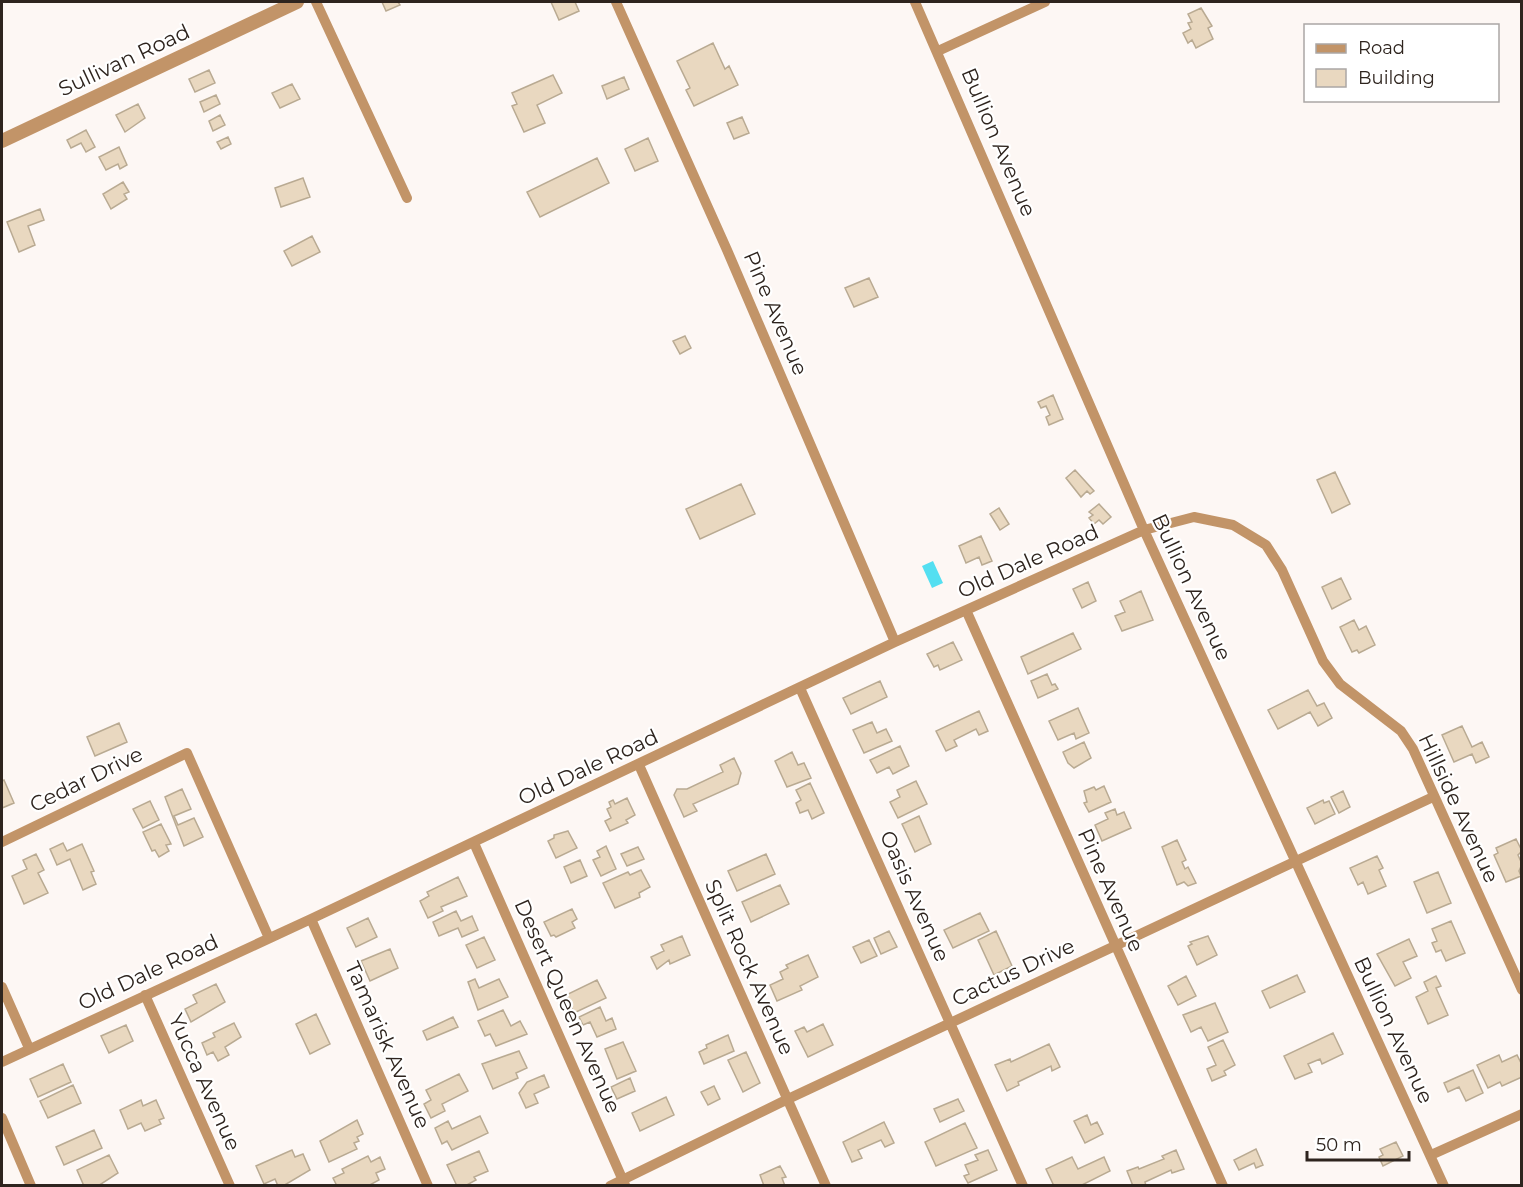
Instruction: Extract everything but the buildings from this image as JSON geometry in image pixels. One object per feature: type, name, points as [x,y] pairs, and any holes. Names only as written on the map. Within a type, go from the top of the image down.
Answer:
[{"type":"street","name":"Sullivan Road","points":[[2,141],[297,2]]},
{"type":"street","points":[[316,2],[407,198]]},
{"type":"street","name":"Pine Avenue","points":[[616,2],[727,250],[895,642]]},
{"type":"street","name":"Bullion Avenue","points":[[915,2],[1144,530],[1444,1185]]},
{"type":"street","points":[[938,51],[1046,2]]},
{"type":"street","name":"Old Dale Road","points":[[2,1062],[474,843],[895,642],[1144,530],[1194,517]]},
{"type":"street","name":"Hillside Avenue","points":[[1194,517],[1233,525],[1266,545],[1282,570],[1323,661],[1340,684],[1401,731],[1413,749],[1521,990]]},
{"type":"street","name":"Pine Avenue","points":[[966,610],[1114,946],[1223,1185]]},
{"type":"street","name":"Oasis Avenue","points":[[800,688],[1023,1185]]},
{"type":"street","name":"Cedar Drive","points":[[2,842],[188,753],[269,938]]},
{"type":"street","name":"Split Rock Avenue","points":[[639,765],[826,1185]]},
{"type":"street","name":"Cactus Drive","points":[[610,1185],[624,1183],[788,1099],[1433,797]]},
{"type":"street","name":"Desert Queen Avenue","points":[[474,843],[624,1183]]},
{"type":"street","name":"Tamarisk Avenue","points":[[311,919],[428,1185]]},
{"type":"street","points":[[2,987],[29,1048]]},
{"type":"street","name":"Yucca Avenue","points":[[145,995],[230,1185]]},
{"type":"street","points":[[1431,1155],[1521,1114]]},
{"type":"street","points":[[2,1118],[31,1185]]},
{"type":"water","points":[[933,561],[943,583],[932,588],[922,566]]}]
